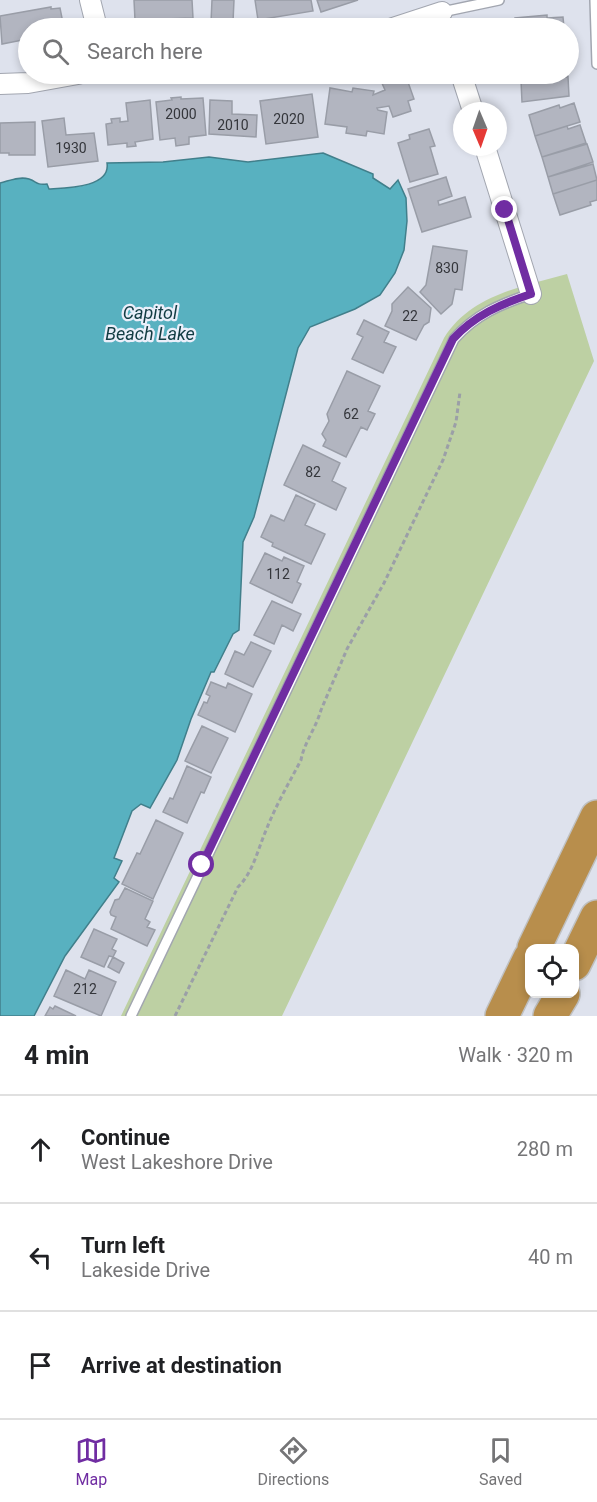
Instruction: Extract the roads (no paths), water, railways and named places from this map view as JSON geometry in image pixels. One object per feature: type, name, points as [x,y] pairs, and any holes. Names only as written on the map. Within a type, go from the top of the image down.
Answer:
[{"type":"highway","points":[[536,944],[597,817]]},
{"type":"highway","points":[[579,954],[597,917]]},
{"type":"highway","points":[[579,966],[597,935]]},
{"type":"highway","points":[[502,1016],[525,968]]},
{"type":"highway","points":[[550,1016],[559,998]]},
{"type":"street","points":[[90,0],[94,18]]},
{"type":"street","points":[[0,84],[18,83]]},
{"type":"street","points":[[464,84],[470,102]]},
{"type":"street","points":[[488,156],[531,294]]},
{"type":"lane","points":[[442,14],[499,0]]},
{"type":"lane","points":[[595,0],[597,64]]},
{"type":"lane","points":[[131,1016],[453,339],[480,315],[501,304],[531,294]]},
{"type":"water","name":"Capitol Beach Lake","points":[[323,153],[373,174],[373,178],[390,189],[398,180],[406,198],[407,221],[404,250],[395,273],[380,295],[355,309],[310,327],[298,348],[254,517],[243,542],[239,630],[233,634],[214,672],[211,672],[177,760],[150,808],[141,804],[132,811],[114,858],[122,861],[114,878],[119,882],[65,956],[34,1016],[0,1016],[0,183],[25,178],[38,184],[47,184],[49,189],[65,188],[95,182],[106,171],[107,163],[163,162],[209,157],[248,162]]}]
